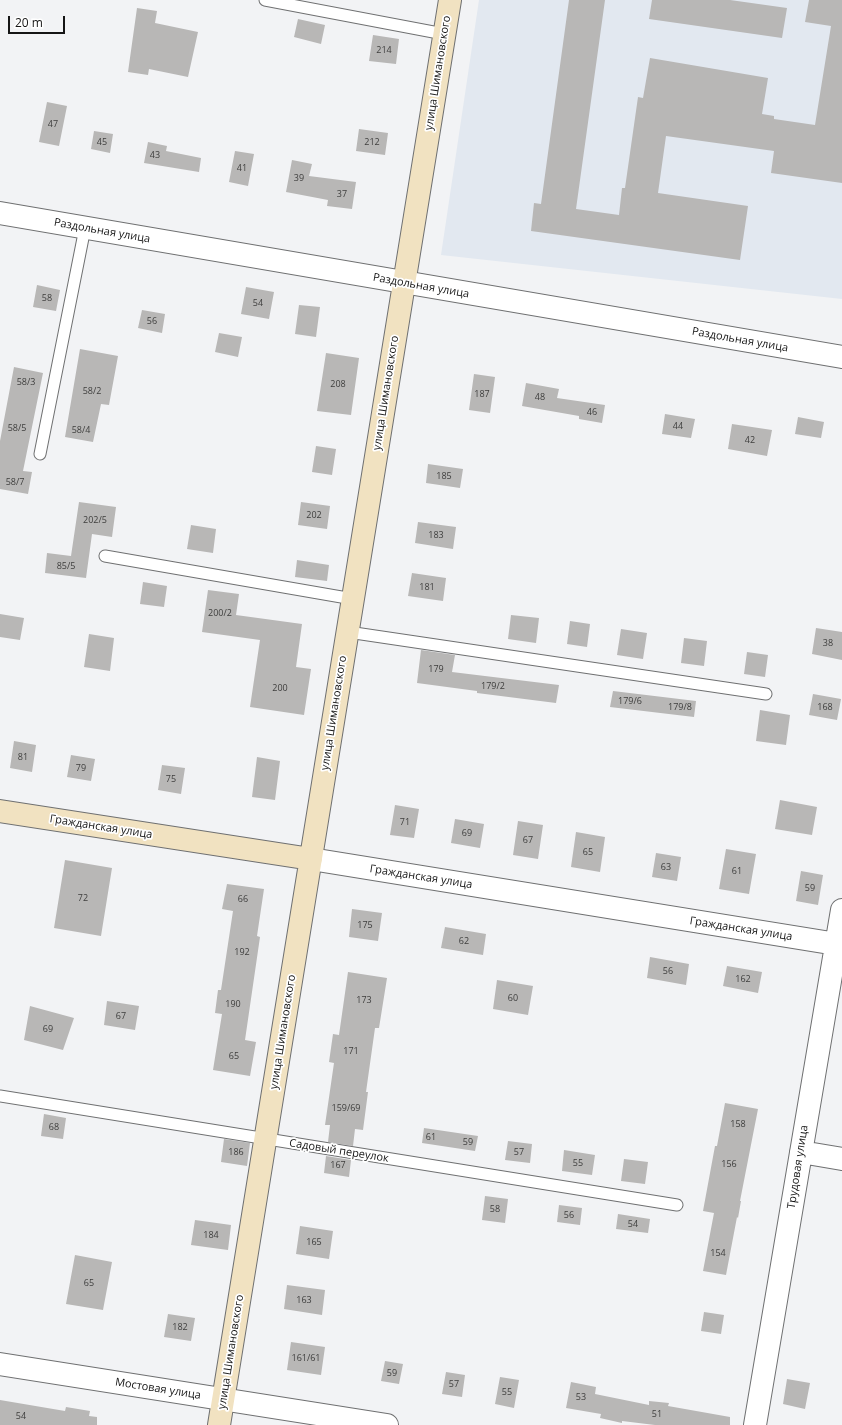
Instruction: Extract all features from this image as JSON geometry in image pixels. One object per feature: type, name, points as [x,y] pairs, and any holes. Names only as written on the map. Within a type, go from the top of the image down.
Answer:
[{"type":"street","name":"улица Шимановского","points":[[219,1425],[450,0]]},
{"type":"street","name":"Раздольная улица","points":[[0,213],[842,357]]},
{"type":"street","name":"Гражданская улица","points":[[0,811],[311,859],[839,944]]},
{"type":"street","name":"Трудовая улица","points":[[755,1425],[801,1152],[839,944],[842,910]]},
{"type":"street","points":[[801,1152],[842,1158]]},
{"type":"street","name":"Мостовая улица","points":[[0,1364],[387,1425]]},
{"type":"lane","points":[[265,0],[444,34]]},
{"type":"lane","points":[[40,454],[85,228]]},
{"type":"lane","points":[[105,556],[353,599]]},
{"type":"lane","points":[[348,632],[766,694]]},
{"type":"lane","name":"Садовый переулок","points":[[0,1096],[677,1205]]},
{"type":"shaded area","points":[[479,0],[842,0],[842,299],[441,255]]},
{"type":"building","points":[[569,0],[605,0],[576,209],[619,215],[622,188],[625,188],[638,97],[643,98],[650,58],[768,78],[762,114],[774,116],[774,119],[815,125],[831,26],[805,22],[809,0],[842,0],[842,183],[771,173],[774,151],[666,136],[658,193],[748,206],[740,260],[531,231],[534,203],[541,204]]},
{"type":"building","points":[[652,0],[730,0],[787,8],[782,38],[649,19]]},
{"type":"building","points":[[137,8],[157,11],[155,23],[198,32],[188,77],[149,69],[148,75],[128,72]]},
{"type":"building","points":[[298,19],[325,25],[321,44],[294,37]]},
{"type":"building","points":[[373,35],[399,39],[396,64],[369,61]]},
{"type":"building","points":[[47,102],[67,106],[59,146],[39,142]]},
{"type":"building","points":[[359,129],[388,133],[385,155],[356,151]]},
{"type":"building","points":[[94,131],[113,134],[110,153],[91,149]]},
{"type":"building","points":[[148,142],[167,146],[166,151],[201,158],[199,172],[144,163]]},
{"type":"building","points":[[235,151],[254,154],[248,186],[229,182]]},
{"type":"building","points":[[292,160],[312,164],[309,176],[356,182],[352,209],[327,206],[328,200],[286,192]]},
{"type":"building","points":[[37,285],[60,290],[56,311],[33,307]]},
{"type":"building","points":[[246,287],[274,292],[269,319],[241,314]]},
{"type":"building","points":[[299,305],[320,307],[316,337],[295,334]]},
{"type":"building","points":[[142,310],[165,314],[162,333],[138,328]]},
{"type":"building","points":[[219,333],[242,337],[238,357],[215,352]]},
{"type":"building","points":[[80,349],[118,356],[109,405],[101,404],[93,442],[65,437]]},
{"type":"building","points":[[326,353],[359,358],[351,415],[317,411]]},
{"type":"building","points":[[14,367],[43,373],[23,471],[32,472],[28,494],[0,489],[0,441]]},
{"type":"building","points":[[474,374],[495,377],[490,413],[469,410]]},
{"type":"building","points":[[526,383],[559,389],[557,398],[605,405],[602,423],[579,419],[579,416],[522,406]]},
{"type":"building","points":[[665,414],[695,419],[691,438],[662,434]]},
{"type":"building","points":[[798,417],[824,422],[821,438],[795,434]]},
{"type":"building","points":[[732,424],[772,430],[767,456],[728,449]]},
{"type":"building","points":[[316,446],[336,449],[332,475],[312,472]]},
{"type":"building","points":[[428,464],[463,469],[460,488],[426,483]]},
{"type":"building","points":[[79,502],[116,507],[112,537],[92,534],[86,578],[45,573],[47,553],[71,556]]},
{"type":"building","points":[[301,502],[330,506],[327,529],[298,525]]},
{"type":"building","points":[[418,522],[456,527],[453,549],[415,543]]},
{"type":"building","points":[[191,525],[216,529],[213,553],[187,549]]},
{"type":"building","points":[[297,560],[329,565],[327,581],[295,577]]},
{"type":"building","points":[[412,573],[446,578],[443,601],[408,596]]},
{"type":"building","points":[[143,582],[167,586],[164,607],[140,604]]},
{"type":"building","points":[[208,590],[239,594],[236,615],[302,624],[296,667],[311,669],[304,715],[250,707],[260,640],[202,632]]},
{"type":"building","points":[[0,614],[24,618],[20,640],[0,637]]},
{"type":"building","points":[[511,615],[539,618],[536,643],[508,639]]},
{"type":"building","points":[[570,621],[590,624],[587,647],[567,644]]},
{"type":"building","points":[[816,628],[842,632],[842,660],[812,654]]},
{"type":"building","points":[[621,629],[647,633],[643,659],[617,655]]},
{"type":"building","points":[[89,634],[114,638],[110,671],[84,667]]},
{"type":"building","points":[[684,638],[707,641],[704,666],[681,663]]},
{"type":"building","points":[[421,650],[455,655],[452,672],[559,685],[556,703],[477,693],[477,691],[417,683]]},
{"type":"building","points":[[747,652],[768,655],[765,677],[744,674]]},
{"type":"building","points":[[613,691],[696,701],[694,717],[610,707]]},
{"type":"building","points":[[813,694],[841,699],[837,720],[809,715]]},
{"type":"building","points":[[760,710],[790,715],[786,745],[756,741]]},
{"type":"building","points":[[14,741],[36,745],[32,772],[10,768]]},
{"type":"building","points":[[71,755],[95,759],[91,781],[67,777]]},
{"type":"building","points":[[257,757],[280,761],[275,800],[252,797]]},
{"type":"building","points":[[162,765],[185,768],[181,794],[158,790]]},
{"type":"building","points":[[780,800],[817,807],[812,835],[775,829]]},
{"type":"building","points":[[395,805],[419,809],[414,838],[390,835]]},
{"type":"building","points":[[455,819],[484,824],[480,848],[451,843]]},
{"type":"building","points":[[518,821],[543,825],[538,859],[513,855]]},
{"type":"building","points":[[576,832],[605,837],[600,872],[571,867]]},
{"type":"building","points":[[726,849],[756,854],[749,894],[719,889]]},
{"type":"building","points":[[656,853],[681,857],[677,881],[652,877]]},
{"type":"building","points":[[65,860],[112,868],[101,936],[54,928]]},
{"type":"building","points":[[801,871],[823,875],[818,905],[796,901]]},
{"type":"building","points":[[227,884],[264,889],[257,936],[260,937],[245,1040],[256,1042],[250,1076],[213,1070],[222,1014],[215,1013],[218,990],[221,990],[233,911],[222,909]]},
{"type":"building","points":[[352,909],[382,913],[378,941],[349,937]]},
{"type":"building","points":[[445,927],[486,934],[483,955],[441,948]]},
{"type":"building","points":[[650,957],[689,964],[686,985],[647,978]]},
{"type":"building","points":[[727,966],[762,972],[758,993],[723,986]]},
{"type":"building","points":[[348,972],[387,978],[379,1028],[375,1028],[366,1092],[368,1092],[363,1130],[355,1129],[353,1146],[328,1142],[330,1125],[325,1125],[334,1063],[329,1062],[333,1034],[339,1035]]},
{"type":"building","points":[[497,980],[533,986],[528,1015],[493,1009]]},
{"type":"building","points":[[107,1001],[139,1006],[135,1030],[104,1025]]},
{"type":"building","points":[[30,1006],[74,1018],[63,1050],[24,1040]]},
{"type":"building","points":[[725,1103],[758,1109],[726,1275],[703,1271],[714,1213],[703,1211],[715,1146],[717,1146]]},
{"type":"building","points":[[44,1114],[66,1118],[63,1139],[41,1136]]},
{"type":"building","points":[[424,1128],[478,1136],[475,1151],[422,1143]]},
{"type":"building","points":[[224,1139],[250,1143],[247,1166],[221,1162]]},
{"type":"building","points":[[508,1141],[532,1144],[530,1163],[505,1160]]},
{"type":"building","points":[[564,1150],[595,1155],[592,1175],[562,1171]]},
{"type":"building","points":[[326,1156],[351,1160],[349,1177],[324,1173]]},
{"type":"building","points":[[624,1159],[648,1162],[645,1184],[621,1181]]},
{"type":"building","points":[[485,1196],[508,1199],[505,1223],[482,1220]]},
{"type":"building","points":[[559,1205],[582,1208],[580,1225],[557,1222]]},
{"type":"building","points":[[618,1214],[650,1219],[648,1233],[616,1229]]},
{"type":"building","points":[[195,1220],[231,1225],[228,1250],[191,1245]]},
{"type":"building","points":[[300,1226],[333,1231],[329,1259],[296,1254]]},
{"type":"building","points":[[75,1255],[112,1262],[103,1310],[66,1304]]},
{"type":"building","points":[[287,1285],[325,1290],[322,1315],[284,1309]]},
{"type":"building","points":[[704,1312],[724,1315],[721,1334],[701,1331]]},
{"type":"building","points":[[168,1314],[195,1318],[191,1341],[164,1337]]},
{"type":"building","points":[[291,1342],[325,1347],[321,1375],[287,1370]]},
{"type":"building","points":[[385,1361],[403,1364],[399,1384],[381,1381]]},
{"type":"building","points":[[446,1372],[465,1375],[462,1397],[442,1394]]},
{"type":"building","points":[[500,1377],[519,1380],[514,1408],[495,1404]]},
{"type":"building","points":[[787,1379],[810,1383],[805,1409],[783,1404]]},
{"type":"building","points":[[571,1382],[596,1387],[595,1394],[649,1405],[649,1401],[669,1403],[668,1406],[730,1417],[730,1425],[655,1425],[622,1421],[622,1423],[600,1418],[601,1414],[566,1408]]},
{"type":"building","points":[[0,1400],[65,1411],[66,1407],[90,1411],[89,1416],[97,1417],[97,1425],[0,1425]]}]
